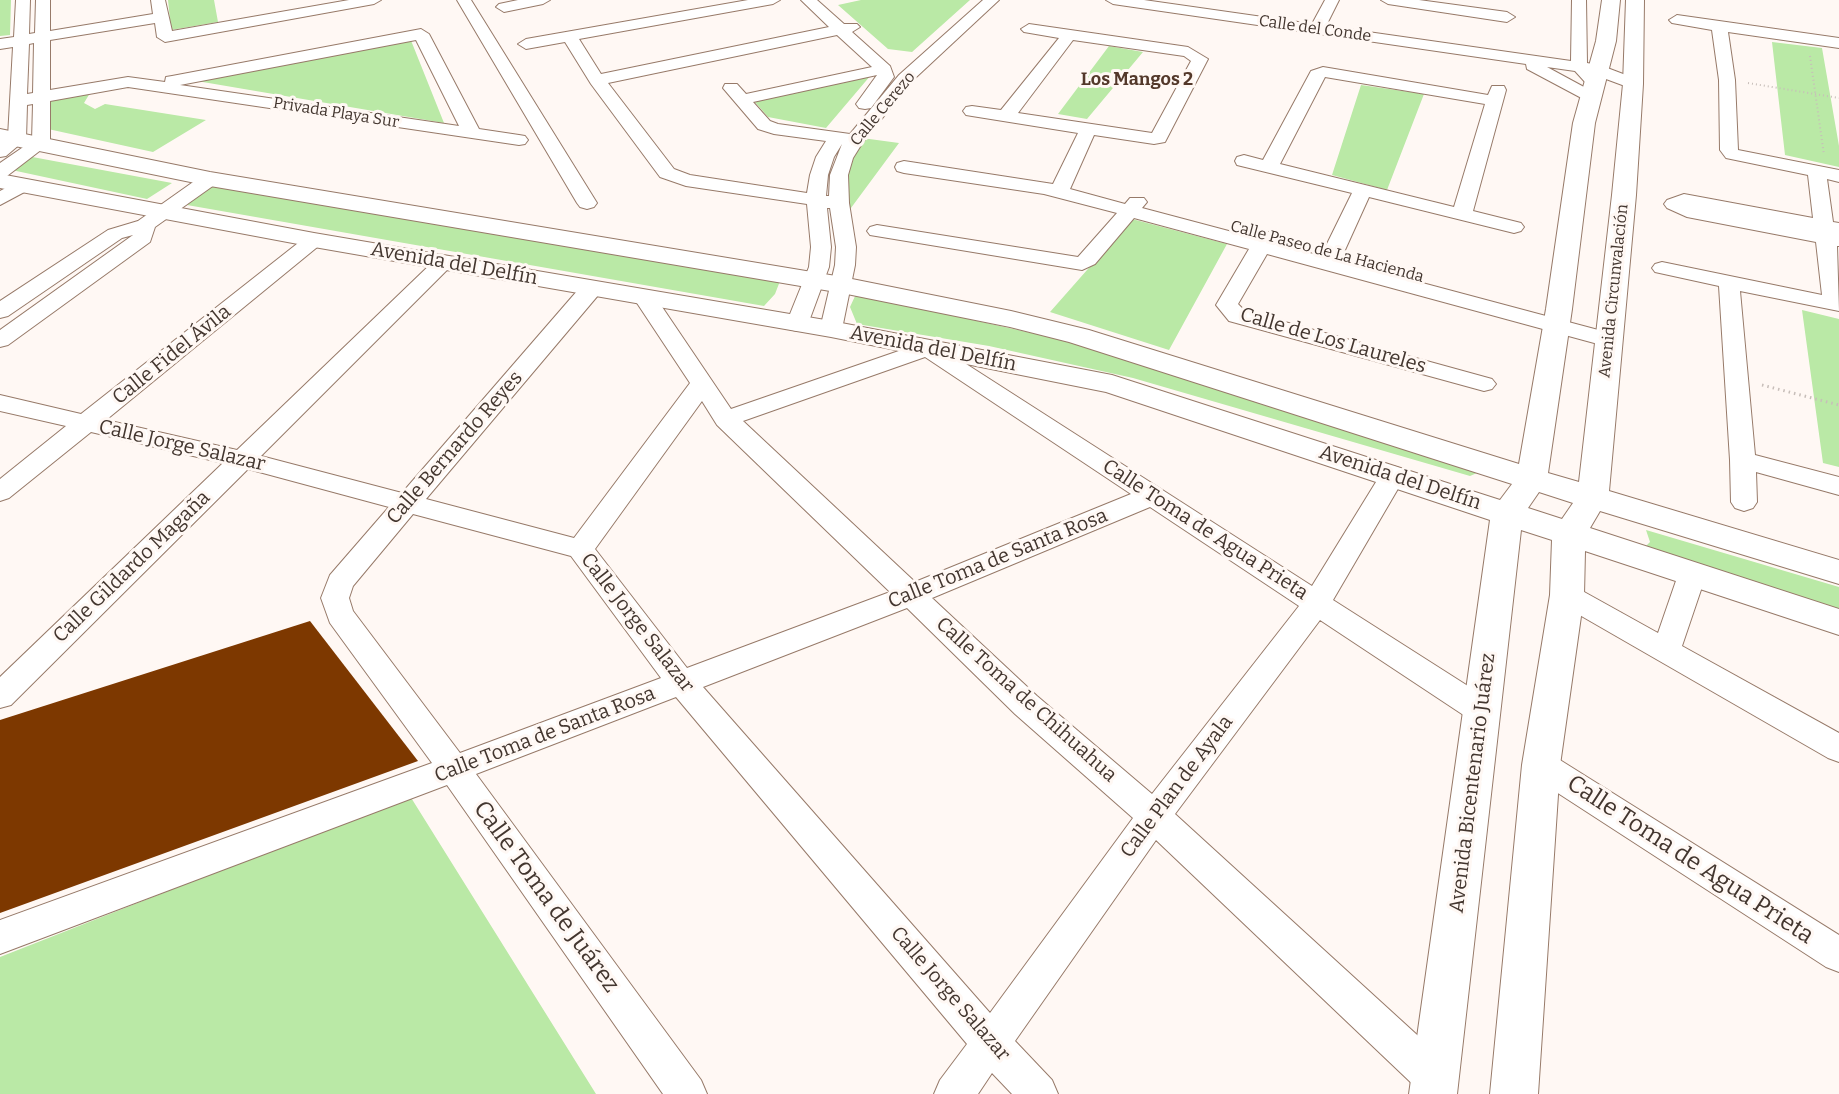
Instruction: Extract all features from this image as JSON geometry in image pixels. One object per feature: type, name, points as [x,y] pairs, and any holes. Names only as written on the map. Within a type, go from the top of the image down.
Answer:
[{"type":"street","points":[[6,184],[14,143],[18,101],[23,0]]},
{"type":"street","points":[[14,143],[41,96],[43,0]]},
{"type":"street","points":[[158,0],[165,37],[374,0]]},
{"type":"street","points":[[464,0],[587,202]]},
{"type":"street","points":[[504,7],[543,0]]},
{"type":"street","points":[[526,44],[773,0]]},
{"type":"street","points":[[808,0],[890,56],[903,69],[905,79]]},
{"type":"street","points":[[741,100],[885,73],[826,0]]},
{"type":"street","name":"Calle Cerezo","points":[[814,280],[819,267],[820,247],[816,200],[819,175],[825,157],[902,86],[905,79],[992,0]]},
{"type":"street","name":"Calle del Conde","points":[[1113,0],[1508,55]]},
{"type":"street","points":[[1209,14],[1218,0]]},
{"type":"street","points":[[1317,29],[1332,0]]},
{"type":"street","points":[[1388,0],[1507,17]]},
{"type":"street","points":[[1508,55],[1509,0]]},
{"type":"street","points":[[1532,478],[1558,318],[1589,78],[1579,0]]},
{"type":"street","points":[[1589,78],[1606,41],[1610,11]]},
{"type":"street","name":"Avenida Circunvalación","points":[[1593,497],[1633,84],[1635,12]]},
{"type":"street","points":[[0,44],[161,17]]},
{"type":"street","points":[[1677,20],[1839,43]]},
{"type":"street","points":[[597,80],[848,27]]},
{"type":"street","points":[[1719,27],[1727,80],[1729,150],[1732,154],[1817,172],[1838,179]]},
{"type":"street","points":[[972,111],[1149,140],[1159,138],[1200,59],[1201,49],[1188,52],[1029,29]]},
{"type":"street","name":"Privada Playa Sur","points":[[152,85],[421,34],[472,133]]},
{"type":"street","points":[[1006,116],[1069,35]]},
{"type":"street","points":[[569,36],[597,80],[661,168],[668,173],[686,180],[839,203]]},
{"type":"street","points":[[901,57],[935,53]]},
{"type":"street","points":[[1508,55],[1589,78],[1633,84]]},
{"type":"street","points":[[1508,55],[1589,78]]},
{"type":"street","points":[[1269,167],[1317,75],[1323,72],[1496,96],[1461,214]]},
{"type":"street","name":"Calle Cerezo","points":[[842,285],[846,248],[839,203],[839,175],[846,139],[885,73]]},
{"type":"street","name":"Privada Playa Sur","points":[[18,101],[116,82],[152,85],[519,140]]},
{"type":"street","points":[[729,86],[764,125],[774,129],[846,139]]},
{"type":"street","points":[[1056,189],[1088,130]]},
{"type":"street","name":"Avenida del Delfín","points":[[14,143],[210,179],[814,280],[1011,319],[1079,336],[1839,572]]},
{"type":"street","points":[[1244,161],[1514,227]]},
{"type":"street","name":"Calle Paseo de La Hacienda","points":[[904,167],[1056,189],[1133,207],[1610,332]]},
{"type":"street","points":[[1662,268],[1837,305],[1832,234],[1817,172]]},
{"type":"street","points":[[0,311],[115,234],[155,218],[210,179]]},
{"type":"street","name":"Avenida del Delfín","points":[[6,184],[155,218],[314,240],[831,329],[1112,384],[1839,622]]},
{"type":"street","points":[[1330,258],[1363,190]]},
{"type":"street","points":[[1684,200],[1832,234],[1687,211],[1674,204],[1684,200]]},
{"type":"street","points":[[877,231],[1082,264],[1133,207]]},
{"type":"street","points":[[0,340],[143,238],[155,218]]},
{"type":"street","name":"Calle Fidel Ávila","points":[[0,492],[314,240]]},
{"type":"street","name":"Calle de Los Laureles","points":[[1264,241],[1227,305],[1237,316],[1484,384]]},
{"type":"street","name":"Calle Gildardo Magaña","points":[[0,696],[444,262]]},
{"type":"street","points":[[797,324],[814,280]]},
{"type":"street","points":[[1729,282],[1743,460],[1744,502]]},
{"type":"street","name":"Avenida del Delfín","points":[[831,329],[842,285]]},
{"type":"street","name":"Calle Bernardo Reyes","points":[[340,615],[335,598],[340,582],[592,288]]},
{"type":"street","name":"Calle Toma de Chihuahua","points":[[644,297],[701,385],[726,418],[1026,705],[1154,816],[1435,1086]]},
{"type":"street","points":[[726,418],[927,349]]},
{"type":"street","name":"Calle Toma de Agua Prieta","points":[[927,349],[1482,711]]},
{"type":"street","points":[[580,549],[701,385]]},
{"type":"street","name":"Calle Jorge Salazar","points":[[0,403],[241,459],[580,549],[682,683],[990,1042],[1038,1094]]},
{"type":"street","points":[[1743,460],[1839,486]]},
{"type":"street","name":"Calle Plan de Ayala","points":[[954,1094],[1154,816],[1316,603],[1393,476]]},
{"type":"street","name":"Avenida Bicentenario Juárez","points":[[1435,1086],[1508,514],[1532,478]]},
{"type":"street","name":"Calle Toma de Santa Rosa","points":[[0,937],[454,769],[912,595],[1153,495]]},
{"type":"street","points":[[1514,1094],[1541,765],[1567,595],[1569,535],[1593,497]]},
{"type":"street","points":[[1665,650],[1692,575]]},
{"type":"street","points":[[1567,595],[1839,748]]},
{"type":"street","name":"Calle Toma de Juárez","points":[[340,615],[454,769],[687,1094]]},
{"type":"street","name":"Calle Toma de Agua Prieta","points":[[1541,765],[1839,955]]},
{"type":"path","points":[[1808,39],[1825,162],[1838,179]]},
{"type":"path","points":[[1727,80],[1839,98]]},
{"type":"path","points":[[1735,379],[1839,405]]},
{"type":"green space","points":[[0,0],[11,0],[10,35],[0,36]]},
{"type":"green space","points":[[168,0],[214,0],[218,22],[171,30]]},
{"type":"green space","points":[[861,0],[970,0],[912,52],[888,49],[838,5]]},
{"type":"green space","points":[[410,38],[444,123],[191,80]]},
{"type":"green space","points":[[1772,42],[1822,48],[1839,146],[1839,167],[1785,155]]},
{"type":"green space","points":[[1109,46],[1143,52],[1087,119],[1058,114]]},
{"type":"green space","points":[[871,75],[826,128],[768,117],[754,101]]},
{"type":"green space","points":[[1361,85],[1424,94],[1387,190],[1332,175]]},
{"type":"green space","points":[[93,88],[84,103],[95,109],[105,104],[206,120],[153,152],[48,129],[47,99]]},
{"type":"green space","points":[[862,138],[899,143],[848,212],[844,161]]},
{"type":"green space","points":[[27,156],[172,183],[147,199],[7,169]]},
{"type":"green space","points":[[214,184],[780,281],[775,294],[764,306],[187,205]]},
{"type":"green space","points":[[1132,219],[1227,244],[1169,350],[1050,312]]},
{"type":"green space","points":[[856,294],[1072,342],[1484,470],[1470,476],[1133,378],[989,346],[857,324],[850,307]]},
{"type":"green space","points":[[1802,310],[1839,319],[1839,467],[1823,463]]},
{"type":"green space","points":[[1646,530],[1839,587],[1839,612],[1646,546],[1650,542]]},
{"type":"green space","points":[[410,796],[596,1094],[0,1094],[0,957]]},
{"type":"building","points":[[310,621],[418,761],[0,913],[0,720]]},
{"type":"district","name":"Los Mangos 2","points":[[1137,80]]}]
